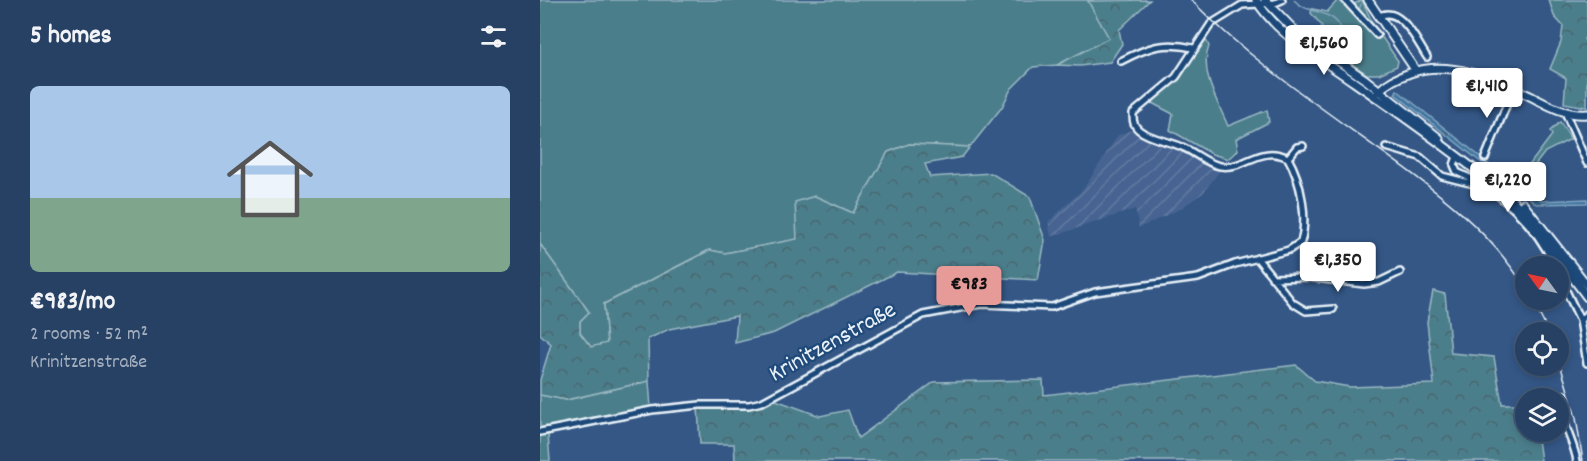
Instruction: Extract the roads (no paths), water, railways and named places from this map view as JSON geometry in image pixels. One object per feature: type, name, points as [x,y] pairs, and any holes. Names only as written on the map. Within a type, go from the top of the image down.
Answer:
[{"type":"main road","points":[[1369,0],[1378,17],[1406,53],[1416,71]]},
{"type":"main road","points":[[1256,1],[1272,22],[1287,36],[1377,94],[1515,196],[1587,285]]},
{"type":"main road","points":[[1267,2],[1296,32],[1507,195],[1523,211],[1587,297]]},
{"type":"main road","points":[[1377,94],[1390,81],[1416,71],[1438,67],[1452,68],[1513,89],[1565,112],[1586,114]]},
{"type":"street","points":[[1282,0],[1256,1],[1242,5],[1212,24],[1176,77],[1133,113],[1136,128],[1144,133],[1185,148],[1220,166],[1230,166],[1262,154],[1274,154],[1288,158],[1297,147],[1303,146]]},
{"type":"street","points":[[1345,0],[1377,35]]},
{"type":"street","points":[[1378,17],[1387,14],[1402,20],[1427,57]]},
{"type":"street","points":[[1121,61],[1163,44],[1172,43],[1194,48]]},
{"type":"street","points":[[1485,158],[1513,89]]},
{"type":"street","points":[[1565,112],[1587,163]]},
{"type":"street","points":[[1572,128],[1575,120],[1586,114]]},
{"type":"street","points":[[1386,147],[1420,157],[1442,176],[1490,188]]},
{"type":"street","points":[[1457,157],[1454,165],[1457,172],[1490,188],[1526,223],[1548,256]]},
{"type":"street","name":"Krinitzenstraße","points":[[540,432],[652,410],[700,405],[749,405],[779,394],[838,359],[923,315],[981,304],[1052,307],[1095,292],[1198,278],[1289,250],[1301,242],[1302,203],[1288,158]]},
{"type":"street","points":[[1257,258],[1287,297],[1300,308],[1315,311],[1333,309]]},
{"type":"street","points":[[1272,278],[1307,276],[1364,284],[1379,282],[1400,272]]},
{"type":"street","points":[[1569,296],[1580,320],[1587,363]]},
{"type":"street","points":[[1580,320],[1587,314]]},
{"type":"street","points":[[1569,430],[1578,461]]},
{"type":"water","points":[[1397,90],[1483,159],[1482,163],[1395,94]]},
{"type":"water","points":[[1496,164],[1542,201],[1587,199],[1587,203],[1536,204],[1493,168]]},
{"type":"waterway","points":[[1294,0],[1308,9],[1331,17],[1343,31],[1346,44]]},
{"type":"waterway","points":[[1359,10],[1361,4]]},
{"type":"waterway","points":[[1483,162],[1495,167]]},
{"type":"railway","points":[[1191,0],[1279,77],[1417,177],[1458,210],[1495,247],[1515,273]]},
{"type":"railway","points":[[1537,310],[1543,322]]},
{"type":"railway","points":[[1564,376],[1576,418],[1583,461]]}]
